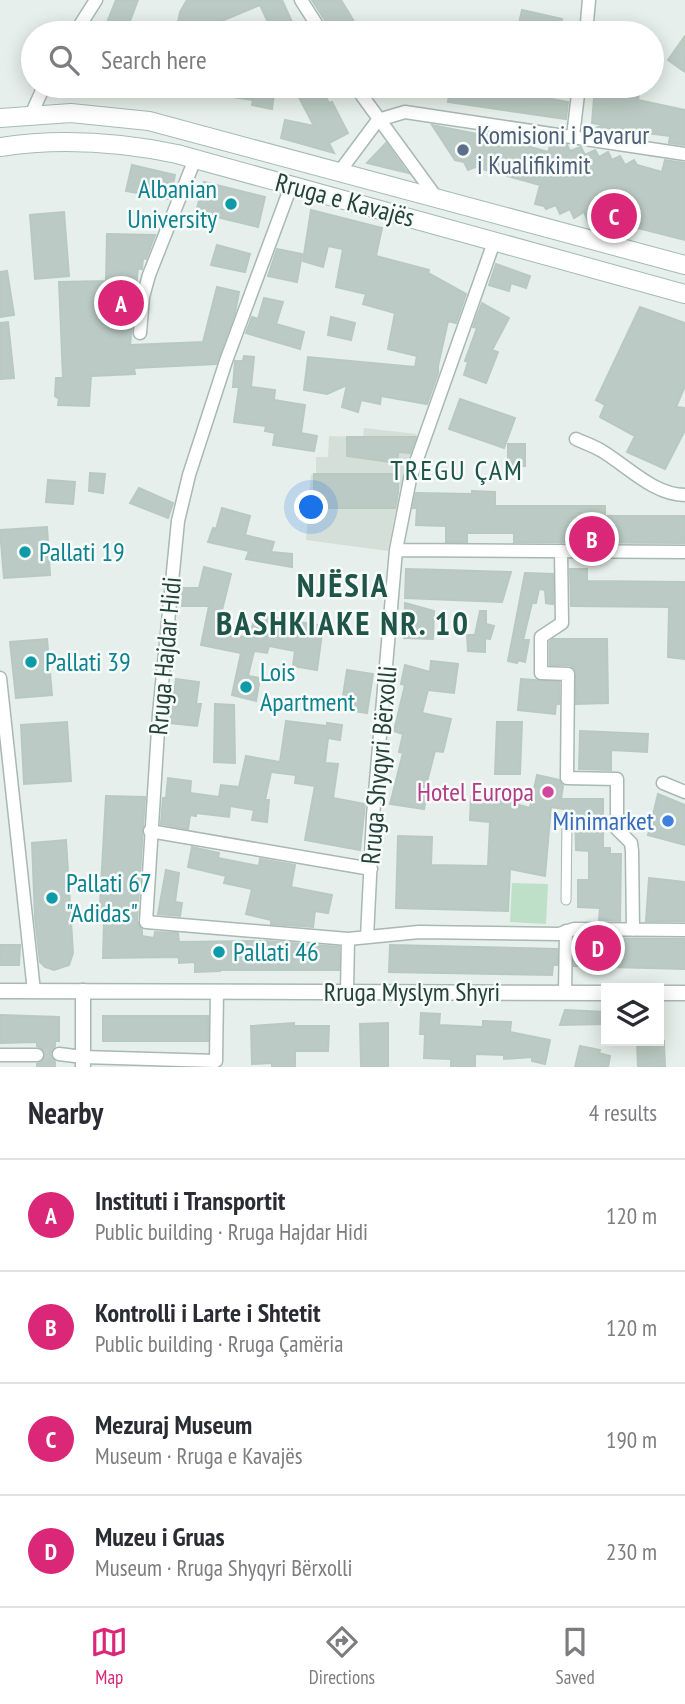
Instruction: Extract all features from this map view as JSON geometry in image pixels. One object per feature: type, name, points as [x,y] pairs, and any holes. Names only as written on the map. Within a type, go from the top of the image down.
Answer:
[{"type":"main road","name":"Rruga e Kavajës","points":[[0,118],[71,113],[149,121],[340,170],[685,265]]},
{"type":"main road","points":[[30,143],[31,115]]},
{"type":"main road","name":"Rruga e Kavajës","points":[[0,147],[70,141],[149,148],[685,294]]},
{"type":"main road","points":[[429,224],[436,197]]},
{"type":"street","points":[[83,21],[96,0]]},
{"type":"street","points":[[302,0],[315,21]]},
{"type":"street","points":[[587,21],[589,0]]},
{"type":"street","points":[[31,115],[39,98]]},
{"type":"street","points":[[363,98],[436,197]]},
{"type":"street","points":[[573,136],[578,98]]},
{"type":"street","points":[[340,170],[378,120],[405,112],[685,154]]},
{"type":"street","points":[[140,333],[143,297],[149,275],[195,159]]},
{"type":"street","name":"Rruga Hajdar Hidi","points":[[291,186],[224,369],[189,475],[178,521],[150,831],[146,922],[348,939],[368,937]]},
{"type":"street","name":"Rruga Shyqyri Bërxolli","points":[[368,937],[396,550],[410,479],[494,242]]},
{"type":"street","points":[[576,439],[599,449],[666,492],[685,495]]},
{"type":"street","points":[[396,550],[685,552]]},
{"type":"street","points":[[561,551],[562,623],[541,637],[541,673],[568,674],[567,778],[617,779],[617,829],[631,843],[632,851],[632,930]]},
{"type":"street","points":[[0,678],[34,991]]},
{"type":"street","points":[[663,783],[685,792]]},
{"type":"street","points":[[566,900],[567,824]]},
{"type":"street","points":[[150,831],[371,869]]},
{"type":"street","points":[[368,937],[419,932],[559,934],[574,929],[685,930]]},
{"type":"street","points":[[565,992],[566,931]]},
{"type":"street","points":[[347,991],[348,939]]},
{"type":"street","name":"Rruga Myslym Shyri","points":[[0,991],[601,993]]},
{"type":"street","points":[[83,991],[83,1062]]},
{"type":"street","points":[[59,1054],[83,1062],[216,1061],[217,991]]},
{"type":"street","points":[[664,993],[685,993]]},
{"type":"street","points":[[0,1055],[30,1059]]},
{"type":"shaded area","points":[[364,428],[417,434],[416,441],[420,442],[417,454],[411,454],[398,495],[399,509],[395,513],[388,551],[306,540],[311,475],[316,473],[316,457],[328,457],[329,436],[363,437]]},
{"type":"green space","points":[[512,883],[548,884],[546,924],[510,922]]},
{"type":"building","points":[[116,0],[138,0],[130,21],[108,21]]},
{"type":"building","points":[[187,0],[282,0],[292,21],[267,21],[260,5],[222,21],[178,21]]},
{"type":"building","points":[[312,0],[341,0],[354,21],[325,21]]},
{"type":"building","points":[[522,10],[562,19],[562,21],[520,21]]},
{"type":"building","points":[[685,36],[685,72],[668,60]]},
{"type":"building","points":[[239,98],[273,98],[272,109],[252,105],[253,100]]},
{"type":"building","points":[[299,98],[326,98],[329,103],[332,102],[348,133],[329,143],[334,153],[281,138],[285,120],[314,126]]},
{"type":"building","points":[[448,98],[546,98],[568,102],[566,119],[448,102]]},
{"type":"building","points":[[594,98],[638,98],[685,110],[685,145],[669,143],[670,136],[598,127],[602,125],[592,123]]},
{"type":"building","points":[[432,125],[483,133],[548,152],[551,143],[567,145],[570,151],[581,147],[585,155],[595,150],[599,157],[608,152],[612,160],[620,156],[625,165],[634,160],[637,165],[662,172],[665,160],[685,163],[685,240],[630,226],[629,229],[620,226],[616,228],[611,220],[602,225],[597,216],[588,221],[584,212],[574,218],[570,209],[560,214],[556,205],[546,209],[535,204],[540,185],[475,167],[468,170],[464,162],[455,160]]},
{"type":"building","points":[[386,143],[406,171],[408,173],[367,163]]},
{"type":"building","points":[[132,165],[175,175],[170,199],[126,191]]},
{"type":"building","name":"Albanian University","points":[[204,182],[265,197],[258,227],[196,212]]},
{"type":"building","points":[[311,210],[382,228],[376,256],[429,270],[428,273],[466,294],[456,323],[448,321],[438,373],[427,404],[381,396],[380,404],[361,400],[358,412],[342,407],[347,385],[327,394],[304,390],[308,357],[415,367],[417,356],[388,349],[395,313],[363,304],[366,294],[336,287],[343,249],[328,246],[323,267],[303,261]]},
{"type":"building","points":[[64,212],[69,276],[35,279],[30,215]]},
{"type":"building","points":[[107,234],[155,235],[146,259],[143,258],[142,269],[138,268],[130,345],[203,342],[217,287],[239,292],[235,313],[216,364],[134,368],[135,374],[91,376],[89,406],[58,405],[59,399],[55,396],[56,378],[63,378],[59,282],[106,281]]},
{"type":"building","points":[[217,245],[250,254],[245,272],[211,265]]},
{"type":"building","points":[[277,249],[302,254],[297,282],[268,276]]},
{"type":"building","points":[[496,264],[530,276],[526,288],[511,283],[509,291],[489,285]]},
{"type":"building","points":[[7,271],[14,315],[0,317],[0,272]]},
{"type":"building","points":[[264,298],[283,302],[276,324],[304,332],[300,349],[246,333],[252,317],[258,319]]},
{"type":"building","points":[[482,303],[509,318],[492,350],[498,352],[486,383],[464,375],[468,362],[465,361],[477,328],[473,327]]},
{"type":"building","points":[[640,307],[685,323],[685,386],[676,407],[685,408],[685,430],[665,469],[627,452],[635,436],[600,417],[605,405],[596,400]]},
{"type":"building","points":[[331,317],[355,323],[351,340],[328,335]]},
{"type":"building","points":[[8,322],[14,378],[0,379],[0,323]]},
{"type":"building","points":[[244,356],[254,357],[251,387],[275,390],[274,400],[305,405],[301,433],[317,436],[314,451],[273,445],[275,433],[265,431],[266,426],[234,422],[239,387],[233,387],[235,361],[243,361]]},
{"type":"building","points":[[460,399],[515,418],[504,448],[449,429]]},
{"type":"building","points":[[347,437],[416,437],[410,453],[398,452],[398,463],[347,456]]},
{"type":"building","points":[[508,444],[525,444],[525,466],[508,466]]},
{"type":"building","points":[[90,473],[105,474],[103,493],[89,491]]},
{"type":"building","points":[[314,474],[398,474],[395,508],[314,508]]},
{"type":"building","points":[[48,480],[75,482],[73,504],[46,502]]},
{"type":"building","points":[[139,488],[173,503],[168,518],[130,503]]},
{"type":"building","points":[[472,491],[495,492],[495,506],[605,506],[605,516],[685,516],[685,543],[514,542],[514,533],[467,533],[467,542],[446,542],[446,526],[416,525],[417,508],[413,508],[416,493],[472,494]]},
{"type":"building","points":[[222,508],[250,516],[245,535],[274,542],[271,552],[292,554],[292,567],[246,559],[249,551],[208,542],[213,528],[216,529]]},
{"type":"building","name":"Pallati 19","points":[[47,527],[50,575],[4,578],[0,530]]},
{"type":"building","points":[[204,567],[231,574],[222,610],[228,612],[224,633],[250,638],[255,614],[323,626],[317,670],[293,666],[295,651],[269,646],[267,653],[254,651],[248,676],[260,678],[256,701],[232,695],[241,653],[201,645],[209,606],[182,606],[182,588],[199,588]]},
{"type":"building","points":[[406,569],[511,572],[502,602],[405,598]]},
{"type":"building","points":[[570,569],[587,569],[587,581],[685,582],[685,659],[668,657],[669,607],[571,606]]},
{"type":"building","points":[[525,573],[553,574],[553,604],[546,603],[545,590],[539,589],[536,603],[532,603],[523,640],[529,640],[525,662],[518,660],[517,663],[508,661]]},
{"type":"building","points":[[405,603],[434,611],[433,639],[404,638]]},
{"type":"building","points":[[480,611],[486,611],[486,624],[494,626],[490,639],[485,638],[485,652],[468,651],[467,635],[475,635]]},
{"type":"building","name":"Pallati 39","points":[[47,639],[52,695],[16,698],[10,642]]},
{"type":"building","points":[[553,639],[607,639],[608,703],[576,704],[575,669],[569,665],[550,665],[550,642]]},
{"type":"building","points":[[431,661],[458,664],[454,693],[428,690],[422,713],[451,719],[443,752],[435,751],[424,793],[427,794],[424,809],[390,804],[403,753],[399,752],[403,734],[394,731],[405,685],[401,684],[405,665],[430,672]]},
{"type":"building","points":[[347,670],[373,674],[367,713],[341,709]]},
{"type":"building","points":[[176,679],[199,682],[196,704],[201,704],[197,726],[170,723]]},
{"type":"building","points":[[521,679],[559,682],[559,704],[556,704],[555,714],[518,710]]},
{"type":"building","points":[[215,704],[234,705],[235,763],[214,762]]},
{"type":"building","points":[[286,721],[342,725],[340,740],[328,738],[325,763],[338,764],[333,798],[365,804],[360,850],[305,840],[315,786],[295,783],[296,775],[271,772],[265,800],[269,800],[267,822],[252,820],[254,810],[230,806],[229,817],[196,813],[196,816],[190,815],[188,829],[161,824],[168,778],[191,781],[190,793],[219,797],[221,785],[239,787],[246,756],[280,762]]},
{"type":"building","points":[[67,722],[71,781],[24,784],[21,725]]},
{"type":"building","points":[[497,722],[522,722],[520,774],[495,774]]},
{"type":"building","points":[[580,731],[648,734],[647,752],[611,750],[611,770],[579,769]]},
{"type":"building","points":[[537,775],[559,780],[563,786],[561,799],[603,799],[603,848],[610,848],[610,854],[621,854],[620,921],[599,920],[600,908],[578,907],[578,880],[589,880],[589,851],[576,850],[575,811],[551,807],[545,876],[510,869],[508,911],[396,908],[398,836],[432,837],[431,865],[488,866],[490,822],[470,820],[471,797],[497,799],[530,808]]},
{"type":"building","points":[[658,794],[685,805],[685,845],[648,835]]},
{"type":"building","points":[[106,796],[145,797],[137,921],[142,936],[154,938],[155,932],[178,933],[179,942],[265,941],[339,947],[339,970],[195,972],[195,962],[179,963],[179,957],[103,958],[104,922],[99,922]]},
{"type":"building","name":"Pallati 67 \"Adidas\"","points":[[66,840],[73,953],[69,965],[54,970],[40,962],[32,843]]},
{"type":"building","points":[[192,847],[219,853],[218,858],[259,866],[260,859],[295,865],[291,887],[332,895],[328,913],[315,911],[313,927],[271,924],[271,920],[246,914],[252,889],[224,883],[226,876],[188,867]]},
{"type":"building","points":[[166,870],[179,873],[175,902],[182,903],[180,916],[158,914]]},
{"type":"building","points":[[649,878],[685,882],[685,921],[646,921]]},
{"type":"building","points":[[575,938],[685,939],[685,969],[574,966]]},
{"type":"building","points":[[0,945],[20,945],[19,965],[0,965]]},
{"type":"building","points":[[390,945],[557,949],[557,965],[553,965],[552,975],[389,972]]},
{"type":"building","points":[[565,1010],[601,1012],[601,1024],[560,1025]]},
{"type":"building","points":[[421,1013],[440,1014],[439,1025],[483,1027],[483,1021],[511,1022],[510,1032],[550,1040],[545,1064],[532,1061],[532,1057],[504,1059],[504,1055],[475,1054],[475,1067],[451,1067],[451,1059],[424,1058],[425,1034],[420,1034]]},
{"type":"building","points":[[0,1015],[59,1017],[59,1041],[55,1041],[50,1054],[55,1067],[37,1067],[46,1056],[44,1050],[37,1046],[37,1042],[0,1043]]},
{"type":"building","points":[[103,1016],[208,1016],[208,1041],[103,1041]]},
{"type":"building","points":[[294,1023],[294,1026],[329,1026],[328,1051],[295,1051],[295,1067],[272,1067],[272,1063],[252,1064],[251,1026]]},
{"type":"building","points":[[388,1023],[388,1067],[361,1067],[360,1024]]},
{"type":"building","points":[[664,1041],[665,1067],[638,1067],[637,1046],[664,1046]]},
{"type":"building","points":[[580,1046],[600,1050],[599,1053],[610,1056],[608,1067],[575,1067]]},
{"type":"tunnel","points":[[37,1055],[59,1054]]},
{"type":"place","name":"Komisioni i Pavarur i Kualifikimit","points":[[463,150]]},
{"type":"place","name":"Albanian University","points":[[231,204]]},
{"type":"place","name":"Mezuraj Museum","points":[[614,216]]},
{"type":"place","name":"Instituti i Transportit","points":[[121,303]]},
{"type":"place","name":"Kontrolli i Larte i Shtetit","points":[[592,539]]},
{"type":"place","name":"Pallati 19","points":[[25,552]]},
{"type":"place","name":"Pallati 39","points":[[31,662]]},
{"type":"place","name":"Lois Apartment","points":[[246,687]]},
{"type":"place","name":"Hotel Europa","points":[[548,792]]},
{"type":"place","name":"Minimarket","points":[[668,821]]},
{"type":"place","name":"Pallati 67 \"Adidas\"","points":[[52,898]]},
{"type":"place","name":"Muzeu i Gruas","points":[[598,948]]},
{"type":"place","name":"Pallati 46","points":[[219,952]]},
{"type":"district","name":"TREGU ÇAM","points":[[457,470]]},
{"type":"district","name":"NJËSIA BASHKIAKE NR. 10","points":[[343,604]]}]
